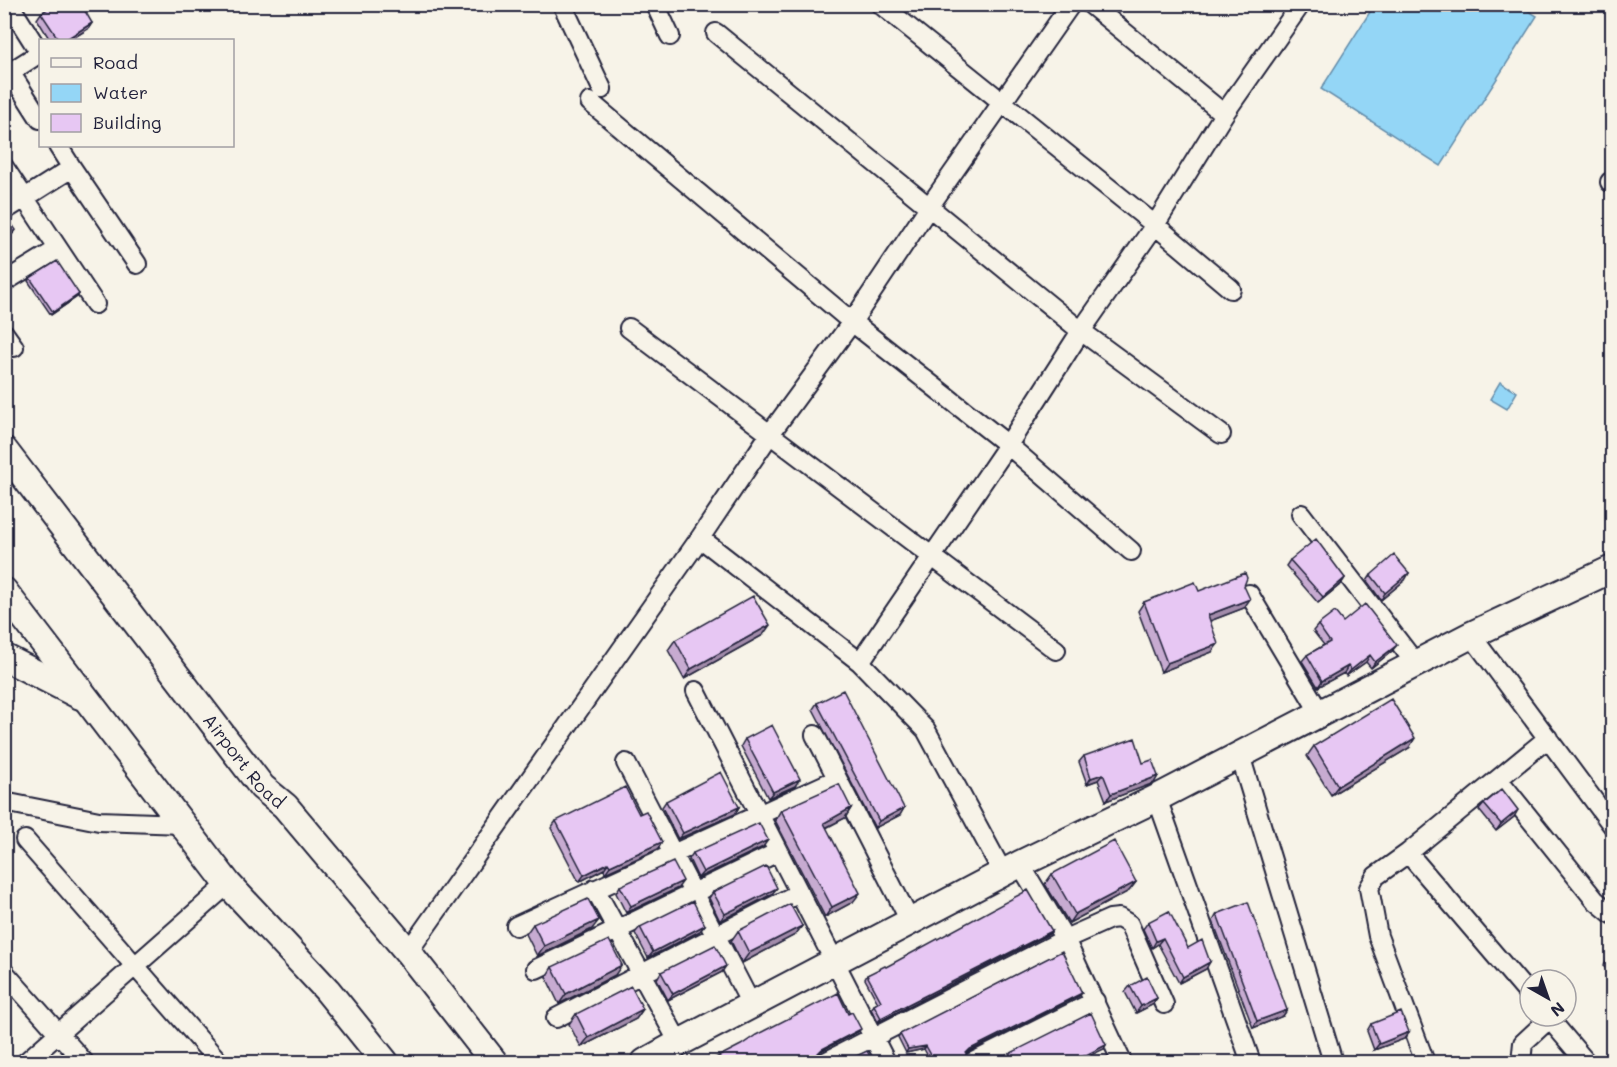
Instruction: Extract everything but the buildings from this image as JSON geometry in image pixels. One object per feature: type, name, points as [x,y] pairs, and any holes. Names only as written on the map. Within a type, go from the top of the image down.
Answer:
[{"type":"main road","name":"Airport Road","points":[[4,450],[262,787],[285,806],[408,952],[494,1062]]},
{"type":"main road","points":[[652,1061],[679,1043],[1012,869],[1157,798],[1471,635],[1612,569]]},
{"type":"main road","points":[[4,591],[228,884],[327,990],[386,1062]]},
{"type":"main road","points":[[4,657],[88,701]]},
{"type":"street","points":[[9,4],[39,51]]},
{"type":"street","points":[[561,4],[596,95],[852,322],[1008,446],[1131,551]]},
{"type":"street","points":[[656,4],[670,36]]},
{"type":"street","points":[[880,4],[1232,289]]},
{"type":"street","points":[[408,952],[700,538],[770,434],[852,322],[929,207],[1071,4]]},
{"type":"street","points":[[1090,4],[1224,114]]},
{"type":"street","points":[[860,662],[1008,446],[1081,331],[1155,225],[1293,7]]},
{"type":"street","points":[[716,33],[1081,331],[1221,434]]},
{"type":"street","points":[[39,54],[7,74],[39,118]]},
{"type":"street","points":[[58,147],[137,264]]},
{"type":"street","points":[[4,167],[95,303]]},
{"type":"street","points":[[4,211],[72,168]]},
{"type":"street","points":[[4,282],[58,249]]},
{"type":"street","points":[[629,327],[1056,650]]},
{"type":"street","points":[[1301,514],[1416,664]]},
{"type":"street","points":[[700,538],[860,662],[926,730],[1012,869],[1065,939],[1122,1062]]},
{"type":"street","points":[[1249,594],[1320,713]]},
{"type":"street","points":[[1471,635],[1612,825]]},
{"type":"street","points":[[696,691],[886,1062]]},
{"type":"street","points":[[814,735],[910,923]]},
{"type":"street","points":[[1425,1062],[1378,936],[1369,888],[1376,876],[1408,853],[1548,738]]},
{"type":"street","points":[[1240,755],[1333,1062]]},
{"type":"street","points":[[626,763],[752,1006]]},
{"type":"street","points":[[516,926],[837,779]]},
{"type":"street","points":[[1498,779],[1595,900],[1612,914]]},
{"type":"street","points":[[1157,798],[1251,1062]]},
{"type":"street","points":[[4,802],[99,821],[183,824]]},
{"type":"street","points":[[25,840],[219,1062]]},
{"type":"street","points":[[536,969],[778,852]]},
{"type":"street","points":[[1408,853],[1518,982]]},
{"type":"street","points":[[26,1062],[228,884]]},
{"type":"street","points":[[595,890],[679,1043]]},
{"type":"street","points":[[556,1018],[799,892]]},
{"type":"street","points":[[825,1062],[1065,939],[1110,919],[1119,918],[1129,924],[1164,1004]]},
{"type":"street","points":[[4,972],[84,1062]]},
{"type":"street","points":[[973,1062],[1095,1000]]},
{"type":"street","points":[[1521,1062],[1523,1042],[1538,1028]]},
{"type":"street","points":[[1557,1028],[1586,1062]]},
{"type":"water","points":[[1375,4],[1519,5],[1537,16],[1441,166],[1321,89]]},
{"type":"water","points":[[1500,382],[1517,392],[1507,409],[1490,399]]}]
